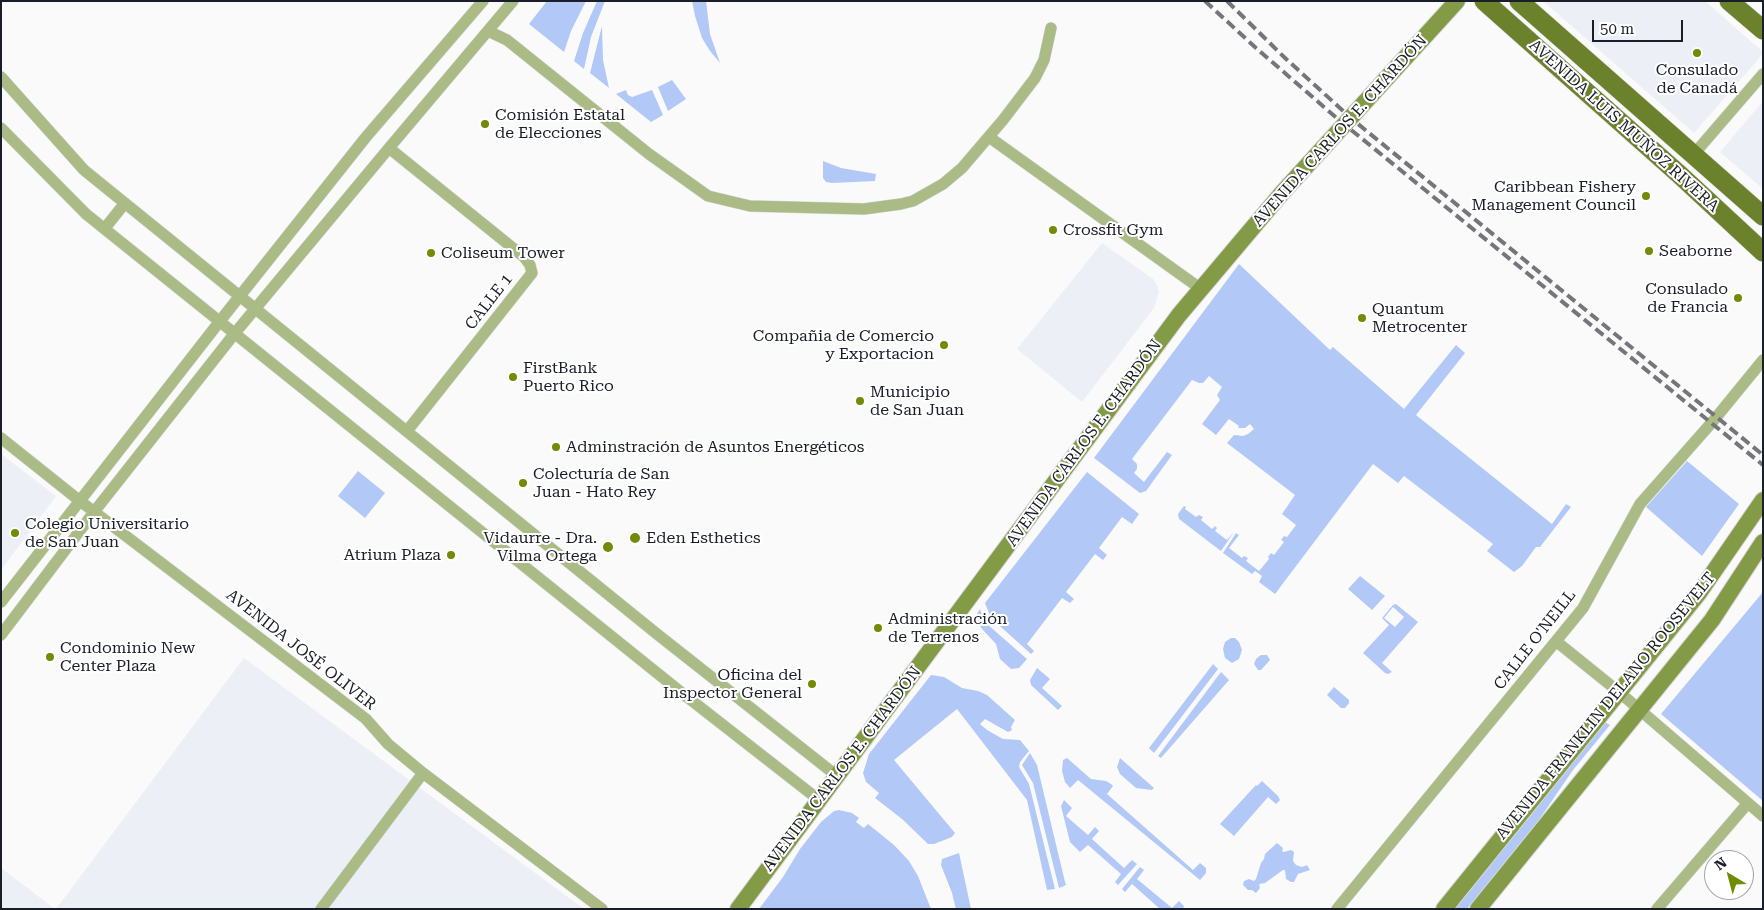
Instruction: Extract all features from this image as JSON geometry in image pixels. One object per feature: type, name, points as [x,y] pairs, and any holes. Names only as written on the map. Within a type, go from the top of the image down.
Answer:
[{"type":"main road","name":"AVENIDA LUIS MUÑOZ RIVERA","points":[[1484,1],[1680,175],[1763,252]]},
{"type":"main road","name":"AVENIDA LUIS MUÑOZ RIVERA","points":[[1519,1],[1763,216]]},
{"type":"main road","points":[[1729,1],[1763,30]]},
{"type":"street","points":[[1,602],[366,137],[482,1]]},
{"type":"street","points":[[1,635],[94,512],[235,333],[513,1]]},
{"type":"street","name":"AVENIDA CARLOS E. CHARDÓN","points":[[738,909],[1152,350],[1282,193],[1457,1]]},
{"type":"street","points":[[488,31],[507,40],[642,148],[708,196],[750,206],[864,209],[913,201],[943,184],[962,168],[1035,78],[1044,60],[1051,28]]},
{"type":"street","points":[[1694,154],[1763,74]]},
{"type":"street","points":[[1,77],[84,170],[665,640],[837,776]]},
{"type":"street","points":[[1,128],[86,214],[682,693],[819,800]]},
{"type":"street","points":[[989,137],[1201,289]]},
{"type":"street","name":"CALLE 1","points":[[389,148],[524,257],[530,265],[532,274],[408,431]]},
{"type":"street","points":[[105,228],[125,203]]},
{"type":"street","name":"CALLE O'NEILL","points":[[1337,909],[1584,608],[1640,504],[1714,420],[1763,360]]},
{"type":"street","name":"AVENIDA JOSÉ OLIVER","points":[[1,438],[94,512],[366,719],[388,744],[602,909]]},
{"type":"street","name":"AVENIDA FRANKLIN DELANO ROOSEVELT","points":[[1444,909],[1699,593],[1763,500]]},
{"type":"street","name":"AVENIDA FRANKLIN DELANO ROOSEVELT","points":[[1478,909],[1712,620],[1763,542]]},
{"type":"street","points":[[1556,642],[1619,692],[1763,816]]},
{"type":"street","points":[[321,909],[423,772]]},
{"type":"street","points":[[1658,909],[1748,804]]},
{"type":"shaded area","points":[[547,1],[586,1],[571,31],[564,52],[529,24]]},
{"type":"shaded area","points":[[597,1],[605,1],[591,37],[584,69],[574,61],[583,33]]},
{"type":"shaded area","points":[[692,1],[706,1],[710,34],[720,63],[702,38]]},
{"type":"shaded area","points":[[1543,1],[1705,1],[1763,54],[1694,133]]},
{"type":"shaded area","points":[[602,26],[603,60],[609,88],[590,73]]},
{"type":"shaded area","points":[[672,80],[686,99],[668,111],[658,87]]},
{"type":"shaded area","points":[[626,90],[628,95],[632,97],[652,90],[663,115],[651,122],[616,94]]},
{"type":"shaded area","points":[[1763,101],[1763,189],[1720,152]]},
{"type":"shaded area","points":[[823,161],[841,168],[876,174],[875,181],[826,182],[823,178]]},
{"type":"shaded area","points":[[1102,243],[1153,279],[1159,292],[1154,308],[1082,402],[1017,349]]},
{"type":"shaded area","points":[[1239,264],[1330,350],[1333,347],[1404,409],[1456,345],[1465,353],[1416,415],[1552,524],[1566,504],[1571,507],[1540,547],[1536,547],[1522,566],[1514,572],[1487,551],[1493,544],[1404,476],[1398,483],[1373,464],[1275,594],[1259,582],[1262,576],[1255,571],[1252,574],[1223,553],[1236,533],[1239,535],[1229,548],[1242,558],[1244,556],[1248,558],[1246,561],[1259,571],[1269,559],[1268,557],[1271,553],[1274,555],[1284,542],[1281,540],[1284,536],[1287,537],[1296,525],[1282,514],[1295,495],[1227,443],[1234,435],[1243,436],[1248,434],[1254,429],[1250,424],[1245,428],[1238,428],[1239,426],[1229,419],[1216,435],[1202,424],[1220,400],[1217,395],[1222,387],[1209,376],[1203,383],[1192,380],[1132,459],[1137,464],[1137,469],[1134,473],[1144,482],[1167,452],[1172,455],[1146,491],[1140,493],[1094,458]]},
{"type":"shaded area","name":"Colegio Universitario de San Juan","points":[[1,454],[56,496],[1,570]]},
{"type":"shaded area","points":[[1687,461],[1739,504],[1702,556],[1646,507]]},
{"type":"shaded area","points":[[358,471],[385,493],[365,518],[338,496]]},
{"type":"shaded area","points":[[1087,472],[1139,514],[1132,524],[1122,517],[1099,548],[1107,555],[1103,560],[1095,554],[1066,592],[1074,599],[1070,603],[1062,598],[1027,644],[1034,651],[1031,654],[991,618],[985,603]]},
{"type":"shaded area","points":[[1184,506],[1186,507],[1185,509],[1196,517],[1199,515],[1203,517],[1201,520],[1212,529],[1215,526],[1217,528],[1215,531],[1227,540],[1234,532],[1221,551],[1179,519],[1178,514]]},
{"type":"shaded area","points":[[1360,576],[1385,596],[1372,610],[1348,589]]},
{"type":"shaded area","points":[[1763,592],[1763,801],[1661,714]]},
{"type":"shaded area","points":[[1396,604],[1418,622],[1382,663],[1392,672],[1388,674],[1363,653],[1389,625],[1382,618],[1393,605]],"holes":[[[1393,607],[1404,617],[1395,627],[1384,618]]]},
{"type":"shaded area","points":[[980,609],[987,624],[1027,659],[1019,668],[1011,669],[1000,659],[996,644],[982,629],[978,621],[977,614]]},
{"type":"shaded area","points":[[1235,638],[1239,642],[1242,650],[1239,659],[1232,663],[1225,658],[1223,649],[1225,642]]},
{"type":"shaded area","points":[[1261,655],[1267,655],[1270,660],[1261,670],[1258,670],[1254,664]]},
{"type":"shaded area","points":[[244,658],[584,909],[56,909]]},
{"type":"shaded area","points":[[1213,664],[1218,669],[1154,753],[1149,748]]},
{"type":"shaded area","points":[[1037,668],[1050,679],[1042,688],[1062,706],[1058,710],[1031,685],[1030,680]]},
{"type":"shaded area","points":[[1221,672],[1229,680],[1161,758],[1158,756]]},
{"type":"shaded area","points":[[931,675],[944,677],[962,688],[987,695],[1015,720],[1011,727],[1012,730],[1008,732],[985,719],[980,724],[1003,739],[1020,740],[1029,751],[1020,762],[1019,767],[1029,784],[1055,889],[1047,890],[1027,800],[957,709],[894,760],[955,833],[952,837],[934,844],[928,844],[902,819],[875,798],[879,793],[866,782],[863,773],[869,754]]},
{"type":"shaded area","points":[[1334,687],[1349,700],[1345,708],[1341,708],[1327,695]]},
{"type":"shaded area","points":[[1605,722],[1610,725],[1573,770],[1532,830],[1467,909],[1452,909]]},
{"type":"shaded area","points":[[1030,753],[1037,765],[1066,885],[1059,888],[1033,783],[1022,765]]},
{"type":"shaded area","points":[[1067,758],[1091,779],[1106,781],[1111,784],[1113,786],[1107,794],[1193,870],[1200,863],[1206,868],[1206,873],[1200,880],[1078,780],[1070,788],[1065,782],[1062,771],[1063,760]]},
{"type":"shaded area","points":[[1120,758],[1154,788],[1152,790],[1136,788],[1120,774],[1117,767]]},
{"type":"shaded area","points":[[1262,781],[1280,800],[1276,804],[1268,797],[1234,836],[1220,824]]},
{"type":"shaded area","points":[[1064,800],[1072,808],[1066,816],[1088,835],[1095,827],[1099,831],[1092,839],[1124,868],[1132,860],[1137,864],[1118,885],[1115,882],[1121,874],[1088,845],[1080,852],[1070,842],[1061,806]]},
{"type":"shaded area","points":[[839,810],[852,813],[859,818],[856,822],[864,828],[868,824],[894,845],[909,861],[918,876],[931,909],[759,909],[821,822],[834,811]]},
{"type":"shaded area","points":[[1277,843],[1283,848],[1282,851],[1291,850],[1294,852],[1293,861],[1296,865],[1302,867],[1307,865],[1310,870],[1298,874],[1294,882],[1291,882],[1286,879],[1285,870],[1283,870],[1265,883],[1259,884],[1260,888],[1256,893],[1248,890],[1243,885],[1244,881],[1249,879],[1254,881],[1256,879],[1265,854]]},
{"type":"shaded area","points":[[959,853],[971,909],[956,909],[941,865],[942,859]]},
{"type":"shaded area","points":[[1140,867],[1144,870],[1137,879],[1172,908],[1179,901],[1184,906],[1183,909],[1160,909],[1132,884],[1125,892],[1122,889]]},
{"type":"shaded area","points":[[1,868],[55,909],[1,909]]},
{"type":"railway","points":[[1205,1],[1339,120],[1763,465]]},
{"type":"railway","points":[[1227,1],[1284,57],[1352,119],[1763,455]]},
{"type":"place","name":"Consulado de Canadá","points":[[1697,53]]},
{"type":"place","name":"Comisión Estatal de Elecciones","points":[[485,124]]},
{"type":"place","name":"Caribbean Fishery Management Council","points":[[1646,196]]},
{"type":"place","name":"Crossfit Gym","points":[[1053,230]]},
{"type":"place","name":"Seaborne","points":[[1649,251]]},
{"type":"place","name":"Coliseum Tower","points":[[431,253]]},
{"type":"place","name":"Consulado de Francia","points":[[1738,298]]},
{"type":"place","name":"Quantum Metrocenter","points":[[1362,318]]},
{"type":"place","name":"Compañia de Comercio y Exportacion","points":[[944,345]]},
{"type":"place","name":"FirstBank Puerto Rico","points":[[513,377]]},
{"type":"place","name":"Municipio de San Juan","points":[[860,401]]},
{"type":"place","name":"Adminstración de Asuntos Energéticos","points":[[556,447]]},
{"type":"place","name":"Colecturía de San Juan - Hato Rey","points":[[523,483]]},
{"type":"place","name":"Colegio Universitario de San Juan","points":[[15,533]]},
{"type":"place","name":"Eden Esthetics","points":[[635,538]]},
{"type":"place","name":"Vidaurre - Dra. Vilma Ortega","points":[[608,547]]},
{"type":"place","name":"Atrium Plaza","points":[[451,555]]},
{"type":"place","name":"Administración de Terrenos","points":[[878,628]]},
{"type":"place","name":"Condominio New Center Plaza","points":[[50,657]]},
{"type":"place","name":"Oficina del Inspector General","points":[[812,684]]}]
